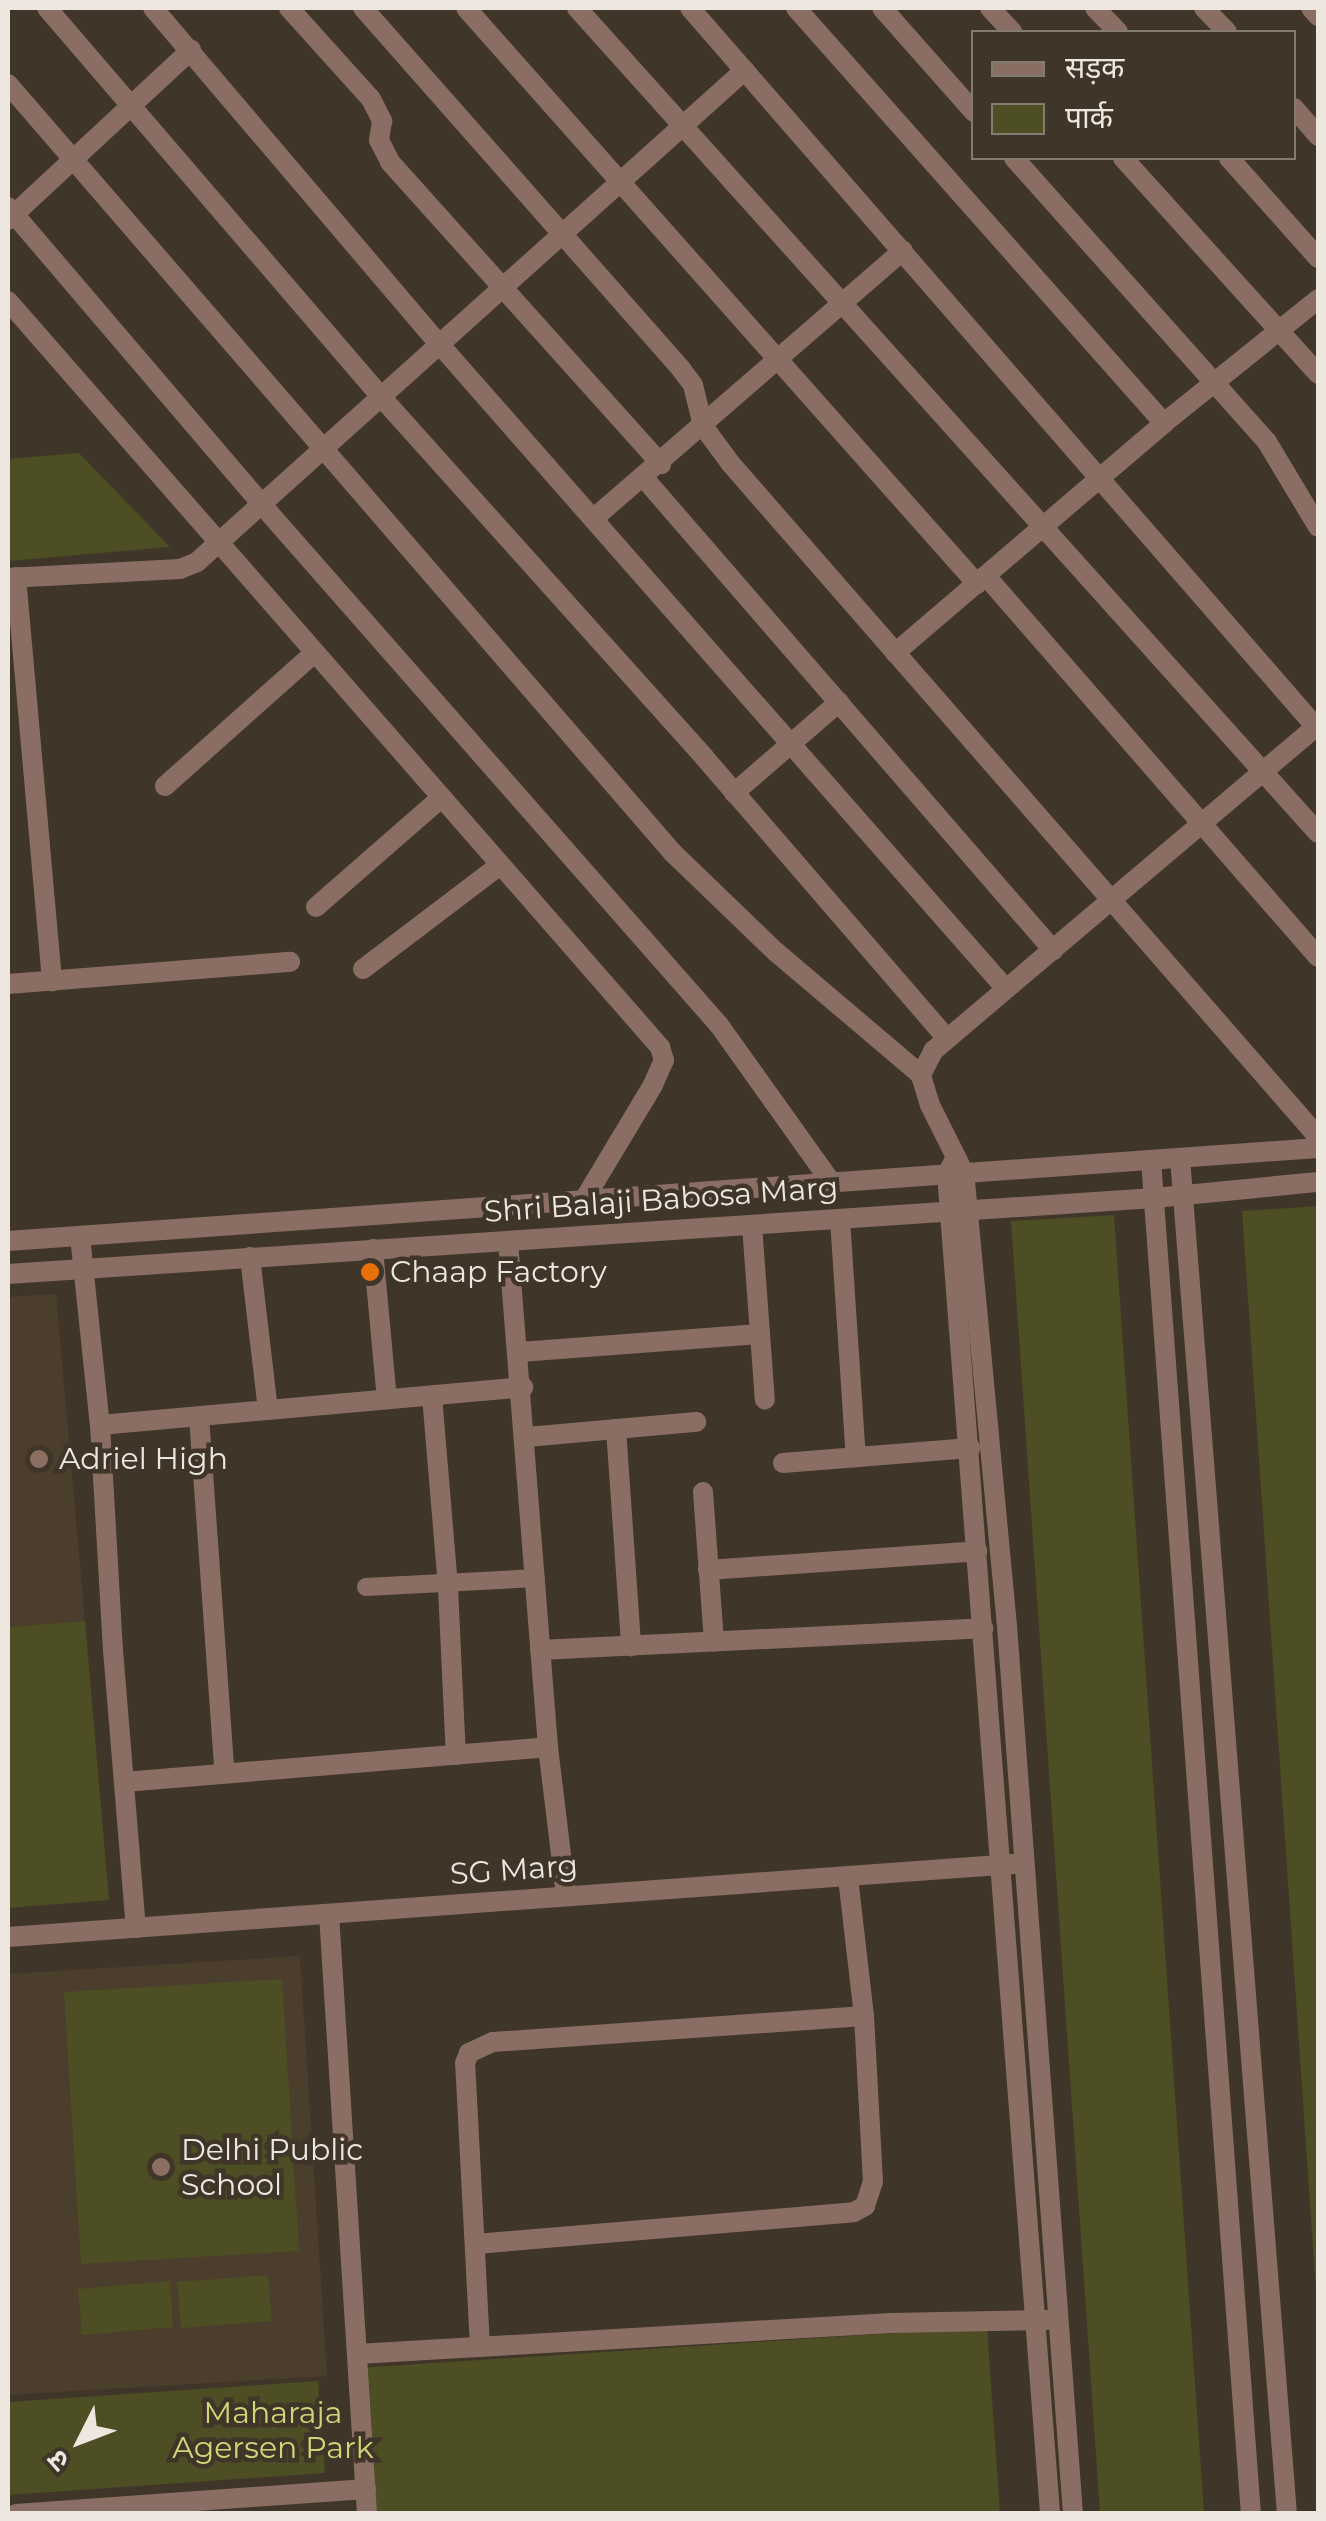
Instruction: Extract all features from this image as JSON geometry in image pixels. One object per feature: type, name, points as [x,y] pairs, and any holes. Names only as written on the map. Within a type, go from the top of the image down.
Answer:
[{"type":"street","points":[[47,8],[383,399],[734,792],[947,1040]]},
{"type":"street","points":[[152,8],[441,346],[1006,989]]},
{"type":"street","points":[[289,8],[371,100],[382,121],[380,140],[390,162],[502,290],[839,702],[1054,950]]},
{"type":"street","points":[[362,8],[681,369],[693,386],[703,426],[712,442],[1318,1137]]},
{"type":"street","points":[[466,8],[777,358],[1203,822],[1318,957]]},
{"type":"street","points":[[578,8],[1318,834]]},
{"type":"street","points":[[690,8],[904,250],[1097,480],[1317,726],[933,1052],[920,1075]]},
{"type":"street","points":[[796,8],[1164,423]]},
{"type":"street","points":[[882,8],[971,109]]},
{"type":"street","points":[[990,8],[1010,30]]},
{"type":"street","points":[[1096,8],[1116,30]]},
{"type":"street","points":[[1204,8],[1225,30]]},
{"type":"street","points":[[1311,8],[1318,16]]},
{"type":"street","points":[[190,50],[10,214],[719,1025],[831,1182]]},
{"type":"street","points":[[52,981],[12,578],[180,569],[219,546],[745,70]]},
{"type":"street","points":[[8,84],[672,852],[776,952],[920,1075],[955,1169],[1025,1863],[1073,2514]]},
{"type":"street","points":[[1296,110],[1318,136]]},
{"type":"street","points":[[1016,160],[1282,462],[1318,527]]},
{"type":"street","points":[[1125,160],[1318,374]]},
{"type":"street","points":[[1231,160],[1318,258]]},
{"type":"street","points":[[594,519],[841,300],[904,250]]},
{"type":"street","points":[[895,653],[1164,423],[1318,299]]},
{"type":"street","points":[[8,301],[660,1047],[664,1060],[584,1200]]},
{"type":"street","points":[[165,786],[313,654]]},
{"type":"street","points":[[734,792],[839,702]]},
{"type":"street","points":[[316,906],[441,798]]},
{"type":"street","points":[[362,970],[500,866]]},
{"type":"street","points":[[8,984],[290,962]]},
{"type":"street","name":"Shri Balaji Babosa Marg","points":[[8,1241],[831,1182],[955,1169],[1318,1148]]},
{"type":"street","points":[[1180,1158],[1287,2514]]},
{"type":"street","points":[[1150,1160],[1251,2514]]},
{"type":"street","name":"Shri Balaji Babosa Marg","points":[[8,1274],[959,1212],[1318,1182]]},
{"type":"street","points":[[959,1212],[977,1550],[1050,2514]]},
{"type":"street","points":[[840,1219],[856,1457]]},
{"type":"street","points":[[752,1225],[765,1400]]},
{"type":"street","points":[[80,1236],[100,1425],[136,1928]]},
{"type":"street","points":[[508,1240],[527,1438],[548,1747],[566,1896]]},
{"type":"street","points":[[373,1249],[387,1399]]},
{"type":"street","points":[[250,1257],[268,1410]]},
{"type":"street","points":[[520,1352],[760,1334]]},
{"type":"street","points":[[100,1425],[523,1388]]},
{"type":"street","points":[[432,1396],[448,1580],[456,1755]]},
{"type":"street","points":[[199,1417],[224,1770]]},
{"type":"street","points":[[527,1438],[696,1422]]},
{"type":"street","points":[[616,1429],[632,1646]]},
{"type":"street","points":[[783,1462],[970,1448]]},
{"type":"street","points":[[703,1492],[714,1642]]},
{"type":"street","points":[[708,1570],[977,1550]]},
{"type":"street","points":[[366,1587],[536,1578]]},
{"type":"street","points":[[540,1650],[983,1628]]},
{"type":"street","points":[[124,1782],[224,1770],[548,1747]]},
{"type":"street","name":"SG Marg","points":[[8,1937],[1025,1863]]},
{"type":"street","points":[[476,2244],[854,2212],[872,2196],[864,2016],[848,1878]]},
{"type":"street","points":[[330,1914],[368,2514]]},
{"type":"street","points":[[480,2347],[465,2063],[478,2047],[864,2016]]},
{"type":"street","points":[[357,2354],[891,2323],[1059,2319]]},
{"type":"street","points":[[16,2514],[197,2507],[366,2489]]},
{"type":"shaded area","name":"Adriel High","points":[[56,1294],[85,1621],[8,1627],[8,1297]]},
{"type":"shaded area","name":"Delhi Public School","points":[[300,1956],[327,2376],[8,2395],[8,1974]]},
{"type":"green space","points":[[79,453],[170,547],[8,561],[8,459]]},
{"type":"green space","points":[[1318,1206],[1318,2321],[1242,1211]]},
{"type":"green space","points":[[1114,1215],[1204,2513],[1100,2513],[1011,1221]]},
{"type":"green space","points":[[85,1621],[109,1900],[8,1908],[8,1627]]},
{"type":"green space","points":[[282,1979],[299,2251],[81,2264],[64,1992]]},
{"type":"green space","points":[[268,2275],[272,2321],[181,2328],[177,2282]]},
{"type":"green space","points":[[170,2281],[173,2327],[82,2335],[78,2289]]},
{"type":"green space","points":[[987,2327],[1000,2513],[368,2513],[358,2368]]},
{"type":"green space","name":"Maharaja Agersen Park","points":[[318,2381],[325,2473],[8,2495],[8,2402]]},
{"type":"place","name":"Chaap Factory","points":[[370,1272]]},
{"type":"place","name":"Adriel High","points":[[39,1459]]},
{"type":"place","name":"Delhi Public School","points":[[161,2167]]}]
